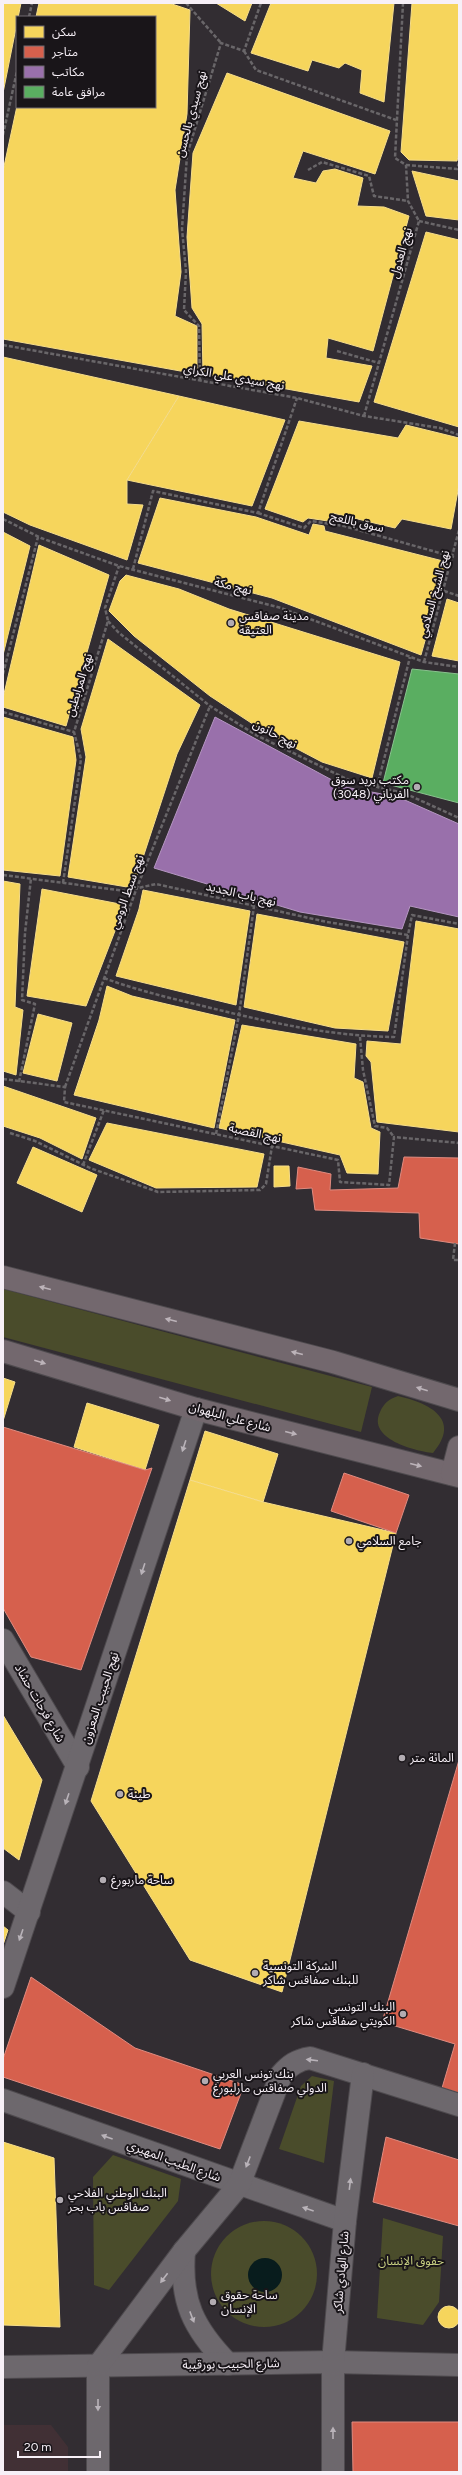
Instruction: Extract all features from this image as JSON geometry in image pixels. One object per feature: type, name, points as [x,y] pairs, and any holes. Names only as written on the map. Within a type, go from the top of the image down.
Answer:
[{"type":"main road","points":[[3,1277],[333,1362],[459,1400]]},
{"type":"main road","name":"شارع علي البلهوان","points":[[3,1351],[196,1408],[456,1475]]},
{"type":"main road","points":[[456,1475],[459,1447]]},
{"type":"street","name":"نهج الحبيب المعزون","points":[[3,1987],[78,1767],[196,1408]]},
{"type":"street","name":"شارع فرحات حشاد","points":[[3,1640],[78,1767]]},
{"type":"street","points":[[3,1892],[29,1912]]},
{"type":"street","points":[[98,2472],[98,2366],[184,2251],[239,2185],[282,2075],[290,2066],[299,2060],[310,2058],[459,2105]]},
{"type":"street","name":"شارع الهادي شاكر","points":[[333,2472],[333,2362],[345,2222],[363,2074]]},
{"type":"street","name":"شارع الطيب المهيري","points":[[3,2100],[345,2222]]},
{"type":"street","points":[[184,2251],[182,2276],[186,2301],[195,2324],[210,2345],[228,2364]]},
{"type":"street","name":"شارع الحبيب بورقيبة","points":[[3,2367],[333,2362],[459,2365]]},
{"type":"path","points":[[29,16],[32,3]]},
{"type":"path","points":[[186,3],[221,43],[244,51],[256,70],[396,120]]},
{"type":"path","points":[[244,51],[261,3]]},
{"type":"path","points":[[403,3],[395,158],[406,166],[457,169],[459,162]]},
{"type":"path","name":"نهج سيدي بالحسن","points":[[200,380],[199,326],[184,310],[186,271],[182,229],[187,155],[221,43]]},
{"type":"path","points":[[3,135],[16,76]]},
{"type":"path","points":[[308,170],[322,162],[369,176],[374,196],[408,201]]},
{"type":"path","name":"نهج العدول","points":[[364,416],[419,220],[408,201],[406,166]]},
{"type":"path","points":[[419,220],[459,230]]},
{"type":"path","name":"نهج سيدي علي الكراي","points":[[3,345],[297,398],[364,416],[440,428],[459,435]]},
{"type":"path","points":[[337,351],[379,363]]},
{"type":"path","points":[[133,570],[153,492],[258,513],[297,398]]},
{"type":"path","name":"سوق باللعج","points":[[258,513],[304,528],[311,521],[344,526],[454,557]]},
{"type":"path","name":"نهج مكة","points":[[3,519],[38,536],[119,566],[281,608],[424,662],[459,667]]},
{"type":"path","name":"نهج الشيخ السلامي","points":[[424,662],[454,557],[459,530]]},
{"type":"path","points":[[3,674],[38,536]]},
{"type":"path","name":"نهج المرابطين","points":[[63,883],[81,760],[74,732],[108,621],[105,608],[119,566]]},
{"type":"path","points":[[444,591],[459,596]]},
{"type":"path","name":"نهج حانون","points":[[108,621],[118,632],[210,706],[256,735],[351,782],[404,793],[459,818]]},
{"type":"path","points":[[377,787],[410,657]]},
{"type":"path","name":"نهج سبط الرومي","points":[[65,1087],[94,1014],[104,978],[136,890],[210,706]]},
{"type":"path","points":[[3,712],[74,732]]},
{"type":"path","name":"نهج باب الجديد","points":[[3,875],[125,891],[136,890],[145,885],[156,884],[327,922],[408,936]]},
{"type":"path","points":[[19,1082],[35,1004],[22,1000],[25,933],[31,878]]},
{"type":"path","points":[[216,1134],[239,1015],[254,906]]},
{"type":"path","points":[[104,978],[128,987],[239,1015],[335,1034],[360,1037],[394,1037],[412,915],[459,924]]},
{"type":"path","points":[[360,1037],[363,1070],[375,1126],[387,1128],[394,1137],[459,1143]]},
{"type":"path","points":[[3,1079],[65,1087]]},
{"type":"path","name":"نهج القصبة","points":[[65,1087],[64,1102],[338,1160],[340,1182],[389,1185],[394,1137]]},
{"type":"path","points":[[83,1165],[104,1110]]},
{"type":"path","points":[[10,1133],[35,1141],[83,1165],[158,1192],[260,1190],[266,1184],[272,1146]]},
{"type":"path","points":[[455,1243],[453,1260],[459,1260]]},
{"type":"shaded area","points":[[265,2258],[277,2263],[282,2275],[277,2287],[265,2292],[253,2287],[248,2275],[253,2263]]},
{"type":"shaded area","points":[[3,2425],[51,2425],[68,2447],[68,2472],[3,2472]]},
{"type":"green space","points":[[3,1289],[372,1387],[361,1432],[3,1337]]},
{"type":"green space","points":[[398,1396],[421,1403],[430,1408],[438,1414],[443,1422],[444,1431],[441,1441],[433,1453],[415,1450],[395,1442],[380,1430],[378,1421],[383,1406],[392,1398]]},
{"type":"green space","points":[[312,2076],[334,2081],[324,2163],[279,2149],[301,2086]]},
{"type":"green space","points":[[113,2155],[181,2179],[178,2201],[109,2290],[94,2285],[93,2177]]},
{"type":"green space","name":"حقوق الإنسان","points":[[383,2218],[443,2236],[439,2302],[423,2325],[377,2318]]},
{"type":"green space","points":[[264,2221],[284,2225],[301,2237],[313,2254],[317,2274],[313,2294],[301,2311],[284,2323],[264,2327],[244,2323],[227,2311],[215,2294],[211,2274],[215,2254],[227,2237],[244,2225]]},
{"type":"building: سكن","points":[[3,3],[21,3],[18,16],[16,16],[16,28],[3,93]]},
{"type":"building: سكن","points":[[39,3],[169,3],[190,10],[187,114],[175,190],[181,272],[175,316],[197,326],[197,374],[3,339],[3,171],[17,108],[156,108],[156,16],[36,16]]},
{"type":"building: سكن","points":[[216,3],[252,3],[245,21]]},
{"type":"building: سكن","points":[[271,3],[394,3],[384,102],[360,93],[362,70],[345,63],[339,68],[312,60],[308,71],[251,53]]},
{"type":"building: سكن","points":[[412,3],[459,3],[459,152],[457,161],[409,160],[401,152]]},
{"type":"building: سكن","points":[[227,73],[390,131],[375,174],[303,151],[293,178],[316,183],[323,171],[335,169],[363,178],[357,206],[384,207],[409,216],[373,351],[328,338],[326,358],[372,366],[359,402],[203,374],[202,324],[192,308],[187,237],[193,153]]},
{"type":"building: سكن","points":[[412,171],[459,181],[459,220],[426,216]]},
{"type":"building: سكن","points":[[426,232],[459,240],[459,427],[374,402]]},
{"type":"building: سكن","points":[[3,357],[179,396],[127,480],[127,504],[143,505],[127,560],[30,525],[3,512]]},
{"type":"building: سكن","points":[[179,396],[285,420],[252,506],[127,480]]},
{"type":"building: سكن","points":[[299,421],[398,438],[406,425],[459,438],[459,485],[451,529],[402,519],[395,528],[333,513],[328,521],[308,518],[303,522],[265,509]]},
{"type":"building: سكن","points":[[160,498],[256,517],[309,535],[313,524],[324,526],[325,531],[447,562],[421,655],[272,598],[138,563]]},
{"type":"building: سكن","points":[[3,532],[30,546],[3,655]]},
{"type":"building: سكن","points":[[39,545],[109,575],[66,726],[3,707],[3,698]]},
{"type":"building: سكن","points":[[126,575],[179,589],[229,609],[400,662],[372,778],[322,762],[265,732],[210,696],[134,636],[109,611],[120,581]]},
{"type":"building: سكن","points":[[447,599],[459,603],[459,661],[432,656]]},
{"type":"building: سكن","points":[[108,639],[200,705],[177,754],[133,888],[68,877],[86,757],[81,729]]},
{"type":"building: سكن","points":[[3,717],[73,737],[76,760],[60,876],[3,870]]},
{"type":"building: سكن","points":[[3,881],[20,884],[15,1007],[23,1010],[16,1075],[3,1071]]},
{"type":"building: سكن","points":[[42,889],[125,905],[86,1006],[27,996]]},
{"type":"building: سكن","points":[[143,890],[250,911],[236,1005],[116,976],[139,909]]},
{"type":"building: سكن","points":[[257,914],[404,942],[388,1031],[335,1028],[244,1007]]},
{"type":"building: سكن","points":[[416,921],[459,929],[459,1132],[377,1122],[371,1062],[366,1056],[367,1041],[401,1044]]},
{"type":"building: سكن","points":[[107,986],[132,996],[235,1020],[214,1128],[74,1095],[99,1020]]},
{"type":"building: سكن","points":[[38,1014],[72,1023],[57,1081],[23,1073]]},
{"type":"building: سكن","points":[[242,1025],[356,1044],[354,1078],[363,1082],[371,1128],[380,1132],[378,1174],[347,1173],[340,1155],[219,1128]]},
{"type":"building: سكن","points":[[3,1086],[96,1118],[82,1159],[40,1138],[3,1126]]},
{"type":"building: سكن","points":[[107,1123],[264,1154],[257,1187],[156,1188],[89,1160]]},
{"type":"building: سكن","points":[[33,1147],[97,1175],[82,1212],[17,1183]]},
{"type":"building: سكن","points":[[274,1166],[289,1166],[290,1186],[274,1187]]},
{"type":"building: سكن","points":[[3,1378],[15,1382],[3,1421]]},
{"type":"building: سكن","points":[[87,1403],[159,1425],[145,1470],[74,1447]]},
{"type":"building: سكن","points":[[205,1431],[278,1454],[263,1502],[190,1480]]},
{"type":"building: سكن","points":[[190,1480],[263,1502],[396,1533],[282,1992],[190,1960],[91,1801]]},
{"type":"building: سكن","points":[[3,1715],[42,1780],[19,1860],[3,1848]]},
{"type":"building: سكن","points":[[3,1926],[8,1930],[3,1945]]},
{"type":"building: سكن","points":[[3,2142],[54,2158],[60,2327],[3,2325]]},
{"type":"building: سكن","points":[[449,2306],[457,2309],[460,2317],[457,2325],[449,2328],[441,2325],[438,2317],[441,2309]]},
{"type":"building: متاجر","points":[[404,1157],[459,1158],[459,1244],[420,1238],[419,1213],[315,1210],[312,1188],[296,1189],[298,1167],[331,1174],[330,1190],[398,1188]]},
{"type":"building: متاجر","points":[[3,1427],[145,1470],[152,1468],[81,1670],[31,1657],[3,1608]]},
{"type":"building: متاجر","points":[[344,1473],[409,1495],[396,1533],[331,1511]]},
{"type":"building: متاجر","points":[[459,1760],[459,2093],[442,2088],[455,2044],[382,2022]]},
{"type":"building: متاجر","points":[[31,1977],[135,2048],[244,2085],[220,2149],[3,2077],[3,2059]]},
{"type":"building: متاجر","points":[[386,2137],[459,2160],[459,2226],[373,2202]]},
{"type":"building: متاجر","points":[[352,2422],[459,2422],[459,2472],[353,2472]]},
{"type":"building: مكاتب","points":[[215,717],[345,787],[398,797],[459,824],[459,917],[410,906],[402,929],[300,912],[154,868]]},
{"type":"building: مرافق عامة","points":[[412,669],[459,674],[459,803],[383,783]]},
{"type":"place","name":"مدينة صفاقس العتيقة","points":[[231,623]]},
{"type":"place","name":"مكتب بريد سوق الفرياني (3048)","points":[[417,787]]},
{"type":"place","name":"جامع السلامي","points":[[349,1541]]},
{"type":"place","name":"المائة متر","points":[[402,1758]]},
{"type":"place","name":"طينة","points":[[120,1794]]},
{"type":"place","name":"ساحة ماربورغ","points":[[103,1880]]},
{"type":"place","name":"الشركة التونسية للبنك صفاقس شاكر","points":[[255,1973]]},
{"type":"place","name":"البنك التونسي الكويتي صفاقس شاكر","points":[[403,2014]]},
{"type":"place","name":"بنك تونس العربي الدولي صفاقس مارلبورغ","points":[[205,2081]]},
{"type":"place","name":"البنك الوطني الفلاحي صفاقس باب بحر","points":[[60,2200]]},
{"type":"place","name":"ساحة حقوق الإنسان","points":[[213,2302]]}]
